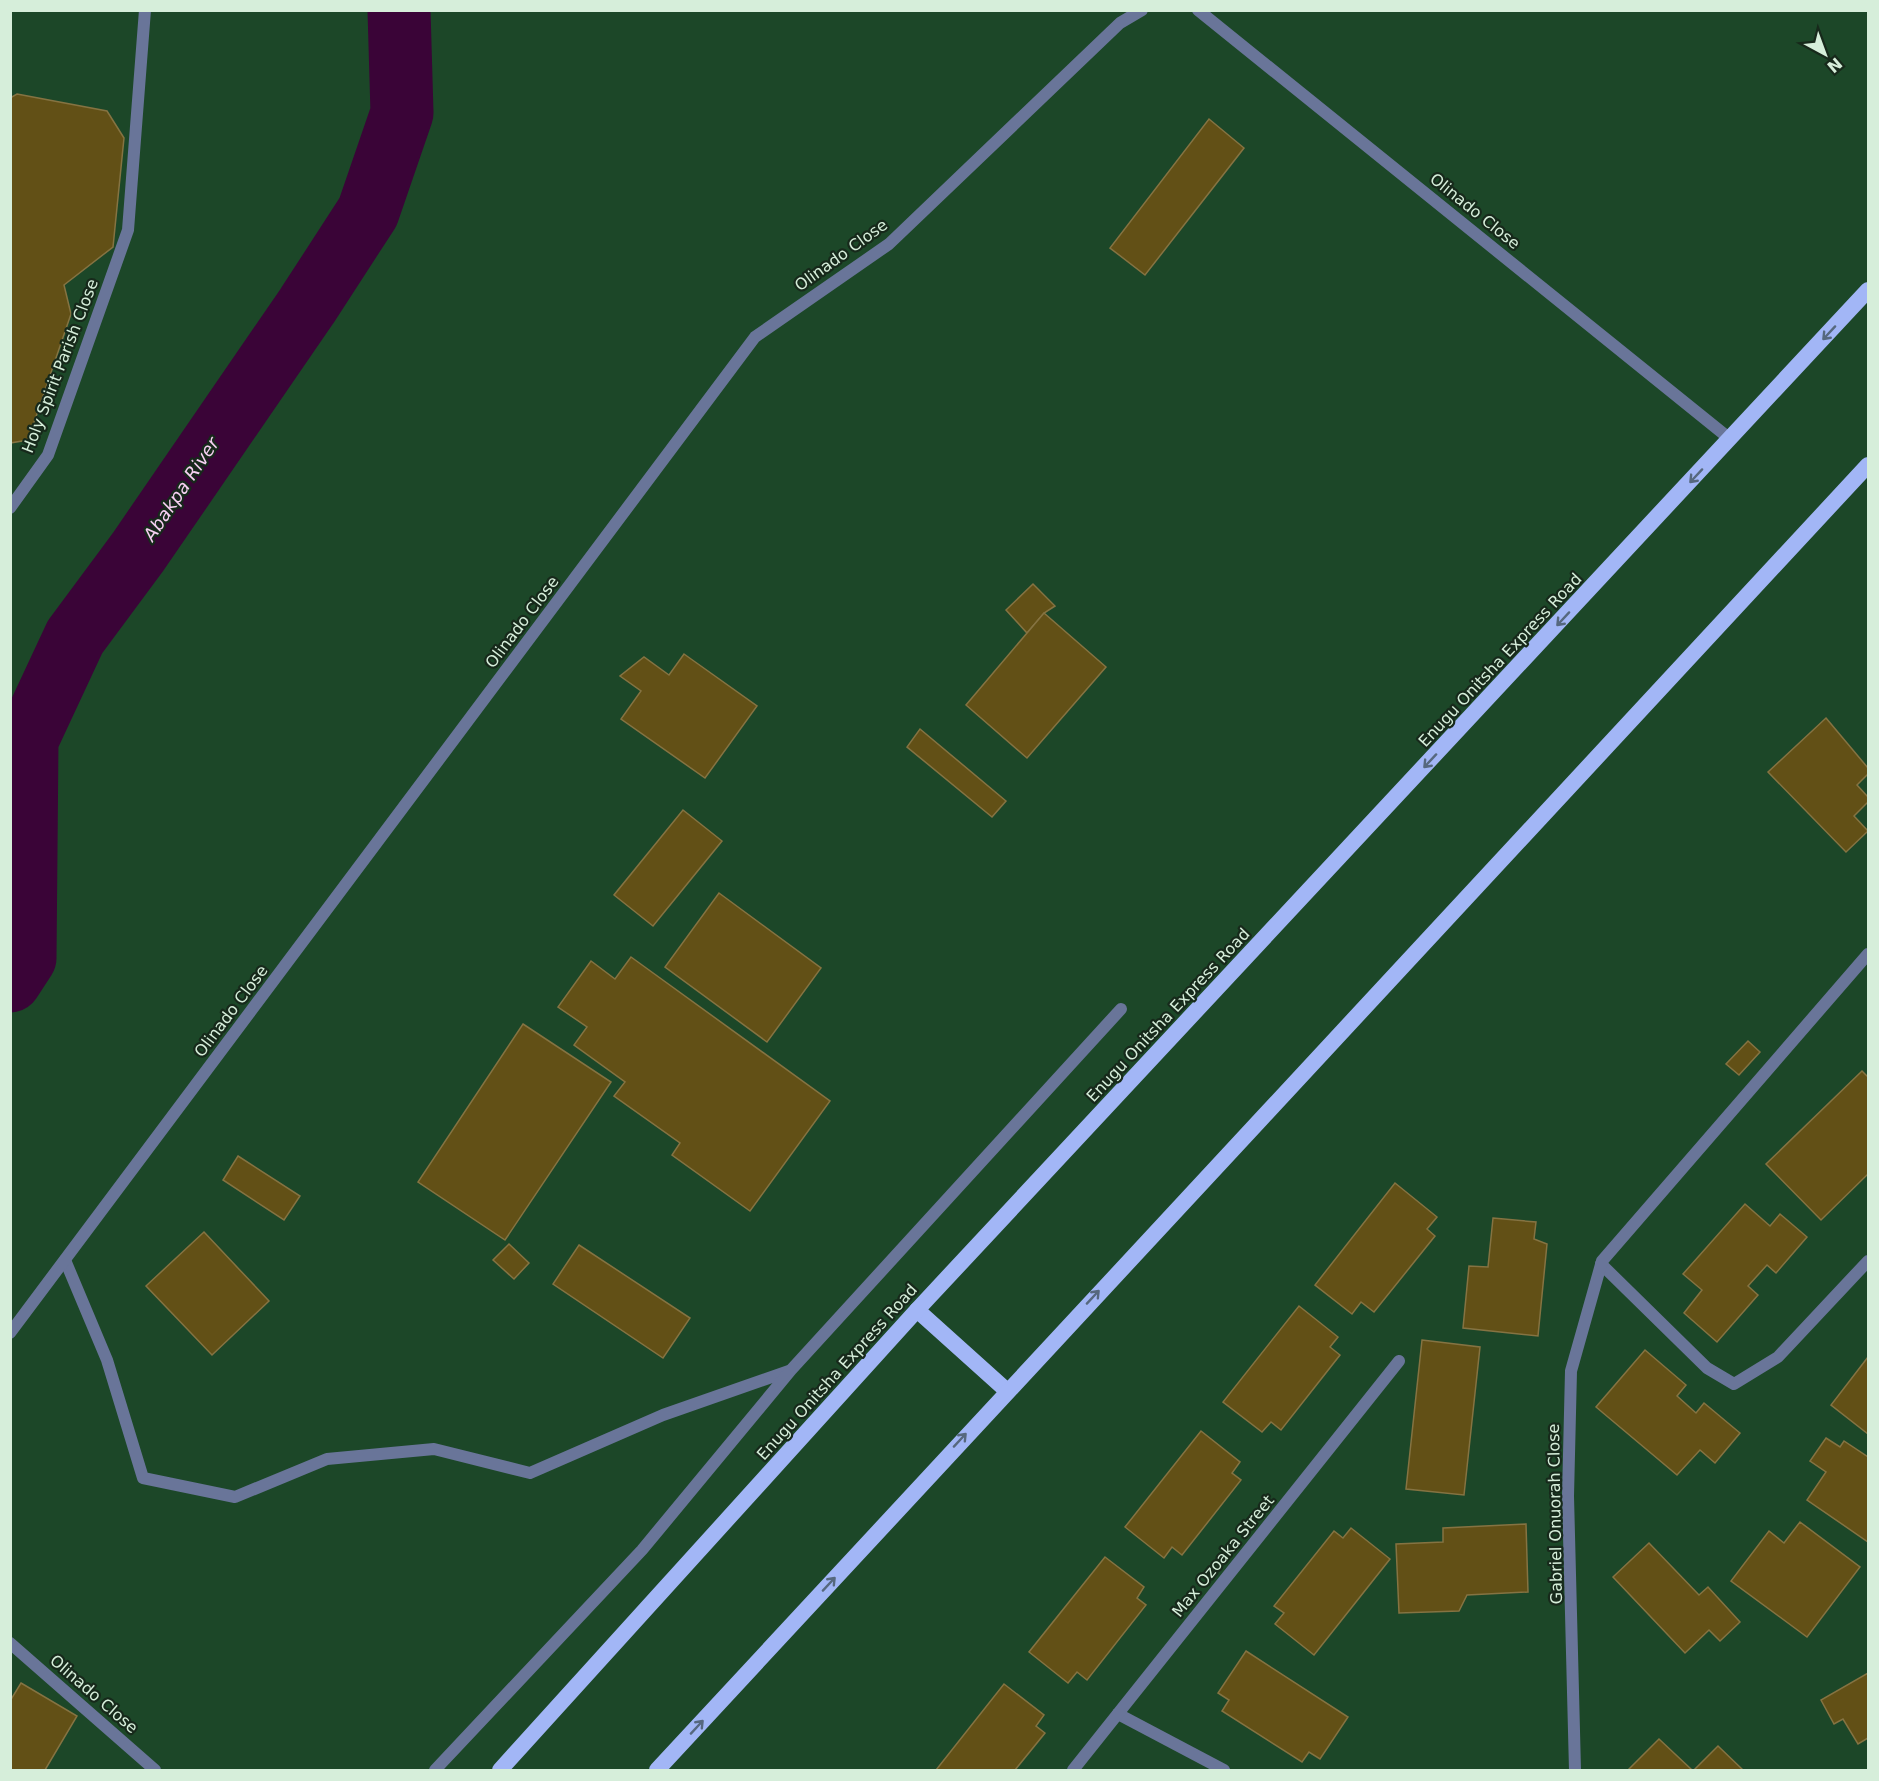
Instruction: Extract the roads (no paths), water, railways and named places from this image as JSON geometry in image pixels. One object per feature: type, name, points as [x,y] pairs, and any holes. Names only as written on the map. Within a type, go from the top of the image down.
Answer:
[{"type":"highway","name":"Enugu Onitsha Express Road","points":[[500,1770],[917,1310],[1869,290]]},
{"type":"highway","points":[[657,1770],[1006,1390],[1869,465]]},
{"type":"highway","points":[[917,1310],[1006,1390]]},
{"type":"street","name":"Holy Spirit Parish Close","points":[[10,508],[48,455],[128,230],[145,10]]},
{"type":"street","name":"Olinado Close","points":[[10,1334],[755,337],[889,244],[1120,23],[1142,10]]},
{"type":"street","name":"Olinado Close","points":[[1198,10],[1730,439]]},
{"type":"street","points":[[1869,954],[1602,1263],[1707,1368],[1734,1384],[1778,1357],[1869,1261]]},
{"type":"street","points":[[435,1770],[642,1550],[791,1370],[1121,1009]]},
{"type":"street","points":[[65,1260],[107,1360],[143,1478],[235,1497],[327,1459],[434,1449],[530,1473],[663,1415],[791,1370]]},
{"type":"street","name":"Gabriel Onuorah Close","points":[[1575,1770],[1568,1496],[1571,1371],[1602,1263]]},
{"type":"street","name":"Max Ozoaka Street","points":[[1073,1770],[1399,1361]]},
{"type":"street","name":"Olinado Close","points":[[10,1643],[155,1770]]},
{"type":"street","points":[[1118,1713],[1224,1770]]},
{"type":"waterway","name":"Abakpa River","points":[[10,981],[25,958],[27,740],[75,637],[138,552],[307,306],[368,212],[402,113],[399,10]]}]
